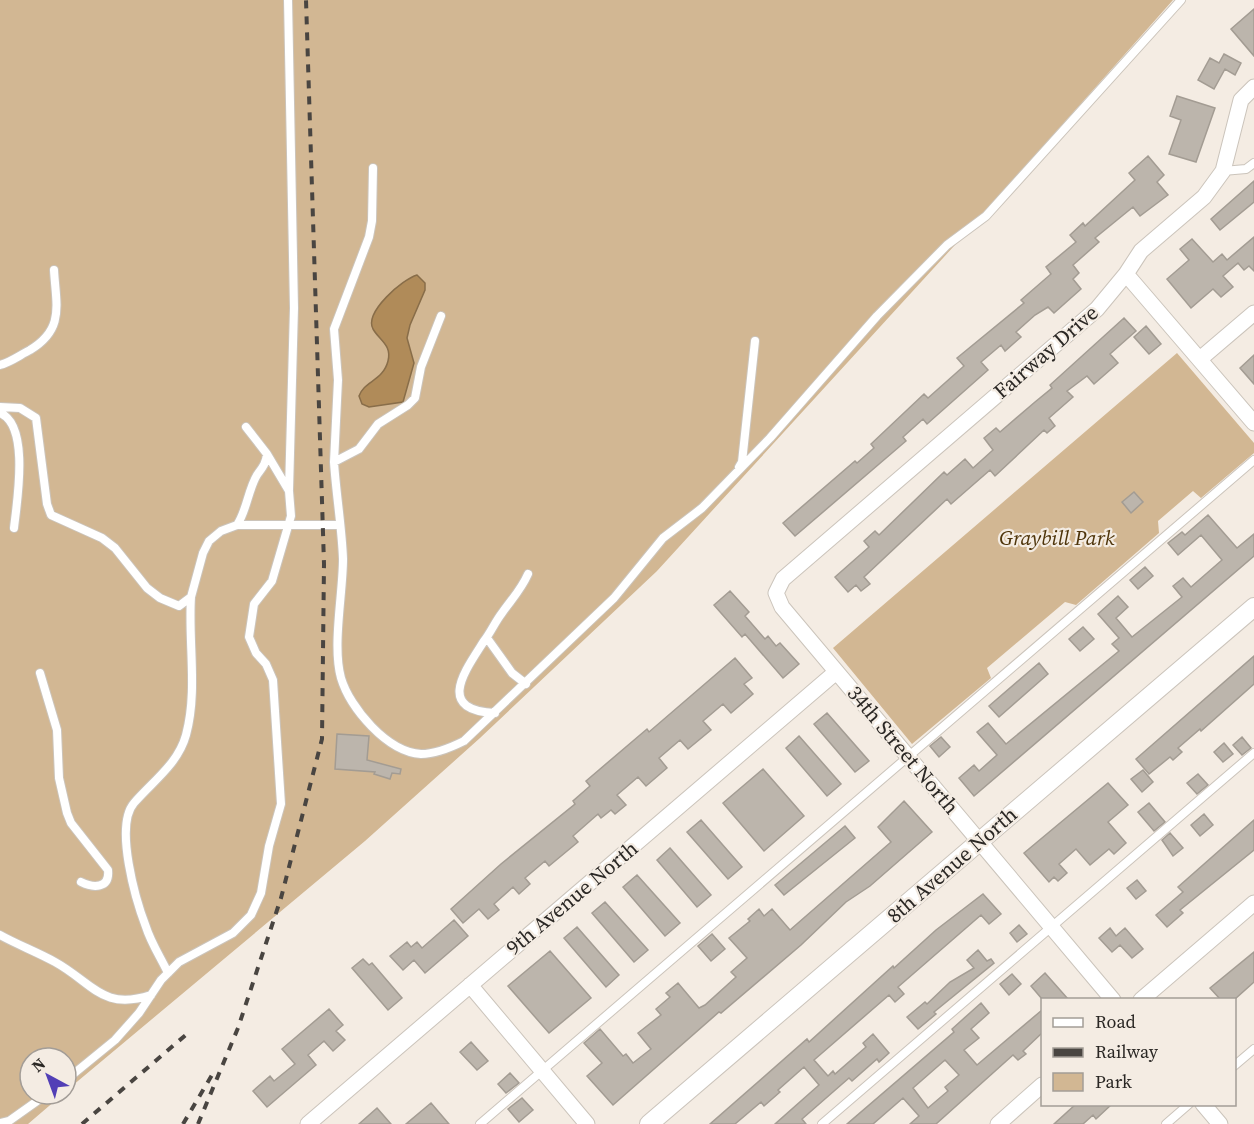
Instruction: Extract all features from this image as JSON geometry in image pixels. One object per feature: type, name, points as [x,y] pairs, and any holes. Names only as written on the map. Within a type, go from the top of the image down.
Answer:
[{"type":"street","name":"Fairway Drive","points":[[783,579],[1097,309],[1126,274],[1141,251],[1204,197],[1223,171],[1241,100],[1254,87]]},
{"type":"street","points":[[1126,274],[1254,423]]},
{"type":"street","points":[[1200,359],[1254,312]]},
{"type":"street","name":"34th Street North","points":[[783,579],[776,593],[782,607],[1112,998]]},
{"type":"street","name":"8th Avenue North","points":[[649,1124],[1254,607]]},
{"type":"street","name":"9th Avenue North","points":[[308,1124],[836,672]]},
{"type":"street","points":[[1142,998],[1254,903]]},
{"type":"street","points":[[470,985],[587,1124]]},
{"type":"street","points":[[998,1124],[1041,1086]]},
{"type":"street","points":[[1205,1106],[1220,1124]]},
{"type":"lane","points":[[78,1070],[115,1040],[168,973],[186,958],[233,933],[251,915],[261,893],[269,846],[282,804],[273,680],[266,664],[255,653],[249,637],[250,618],[254,604],[272,581],[286,525],[291,516],[289,491],[294,308],[288,0]]},
{"type":"lane","points":[[373,168],[372,221],[367,244],[334,329],[338,380],[334,462],[338,525],[343,557],[339,631],[341,677],[359,713],[387,741],[419,754],[444,751],[464,741],[614,598],[663,538],[702,508],[816,388],[877,316],[947,245],[986,216],[1181,0]]},
{"type":"lane","points":[[1223,171],[1246,169],[1254,163]]},
{"type":"lane","points":[[0,366],[36,346],[54,329],[56,317],[54,270]]},
{"type":"lane","points":[[334,462],[359,449],[378,424],[415,398],[421,367],[441,316]]},
{"type":"lane","points":[[735,473],[742,462],[754,341]]},
{"type":"lane","points":[[0,407],[20,408],[36,418],[47,504],[51,515],[102,538],[115,548],[125,563],[160,598],[179,606],[191,597]]},
{"type":"lane","points":[[0,413],[8,416],[16,429],[18,443],[14,528]]},
{"type":"lane","points":[[246,427],[267,454],[289,491]]},
{"type":"lane","points":[[237,525],[246,511],[256,476],[267,461],[267,454]]},
{"type":"lane","points":[[480,1124],[1254,460]]},
{"type":"lane","points":[[168,973],[146,928],[128,862],[125,826],[132,805],[174,760],[186,735],[194,663],[189,628],[191,597],[198,566],[209,541],[221,531],[237,525],[338,525]]},
{"type":"lane","points":[[495,712],[472,710],[459,693],[465,668],[487,638],[502,612],[522,589],[528,574]]},
{"type":"lane","points":[[487,638],[512,673],[526,684]]},
{"type":"lane","points":[[40,673],[57,730],[59,778],[67,813],[71,823],[103,863],[109,875],[101,887],[95,888],[81,882]]},
{"type":"lane","points":[[822,1124],[1254,753]]},
{"type":"lane","points":[[0,935],[56,962],[110,999],[134,1001],[151,996]]},
{"type":"lane","points":[[1236,1064],[1254,1049]]},
{"type":"lane","points":[[0,1123],[9,1121],[30,1106]]},
{"type":"lane","points":[[1166,1124],[1187,1106]]},
{"type":"green space","points":[[0,0],[1173,0],[975,223],[657,571],[480,738],[365,841],[78,1081],[78,1046],[18,1046],[18,1106],[49,1106],[28,1124],[0,1124]]},
{"type":"green space","name":"Graybill Park","points":[[1177,353],[1254,443],[1254,453],[1201,498],[1193,491],[1158,521],[1159,533],[1076,605],[1065,602],[987,668],[991,678],[912,744],[833,648]]},
{"type":"shaded area","points":[[417,275],[425,283],[425,290],[407,338],[414,363],[403,402],[369,407],[362,404],[359,396],[361,391],[386,368],[389,356],[387,347],[373,329],[374,314],[386,297]]},
{"type":"building","points":[[1254,9],[1254,56],[1231,29]]},
{"type":"building","points":[[1224,54],[1241,63],[1235,75],[1225,69],[1214,89],[1198,80],[1210,58],[1219,63]]},
{"type":"building","points":[[1177,96],[1215,108],[1196,162],[1169,154],[1181,120],[1170,116]]},
{"type":"building","points":[[1148,156],[1164,175],[1157,182],[1168,195],[1140,216],[1133,207],[1095,238],[1099,242],[1073,265],[1079,273],[1073,279],[1081,289],[1054,313],[1048,307],[1035,315],[1016,332],[1021,337],[1005,351],[1001,345],[981,362],[988,370],[927,424],[923,419],[903,437],[906,441],[795,536],[783,523],[855,461],[857,463],[874,448],[871,444],[924,394],[928,398],[964,366],[957,358],[1024,303],[1021,300],[1051,274],[1046,267],[1076,242],[1070,235],[1083,223],[1085,226],[1135,180],[1129,173]]},
{"type":"building","points":[[1254,181],[1254,202],[1220,230],[1211,219]]},
{"type":"building","points":[[1254,237],[1254,271],[1249,266],[1244,270],[1238,263],[1223,276],[1233,287],[1221,297],[1213,289],[1191,308],[1167,279],[1189,260],[1180,249],[1192,239],[1213,262],[1222,254],[1227,260]]},
{"type":"building","points":[[1124,318],[1136,331],[1110,354],[1118,363],[1094,384],[1087,376],[1067,391],[1073,397],[1049,418],[1055,426],[1047,433],[1044,430],[995,476],[990,470],[951,504],[947,499],[864,577],[870,584],[861,591],[856,585],[848,592],[835,577],[869,547],[864,541],[875,531],[879,535],[944,472],[947,475],[965,459],[973,468],[993,450],[984,438],[996,428],[1000,432],[1052,388],[1050,385]]},
{"type":"building","points":[[1146,326],[1161,344],[1149,354],[1134,337]]},
{"type":"building","points":[[1254,355],[1254,384],[1240,368]]},
{"type":"building","points":[[1134,492],[1143,502],[1131,513],[1122,502]]},
{"type":"building","points":[[1208,515],[1237,548],[1254,534],[1254,556],[974,796],[959,778],[974,765],[979,771],[997,755],[977,732],[988,723],[1006,744],[1119,651],[1112,644],[1119,638],[1098,614],[1118,596],[1128,607],[1116,618],[1132,637],[1182,597],[1173,586],[1183,578],[1191,587],[1222,560],[1201,535],[1178,555],[1168,543],[1182,532],[1185,535]]},
{"type":"building","points":[[1145,567],[1153,576],[1138,589],[1130,580]]},
{"type":"building","points":[[730,591],[749,612],[745,616],[765,639],[768,636],[776,646],[780,643],[799,664],[783,678],[745,634],[742,637],[714,605]]},
{"type":"building","points":[[1083,627],[1094,639],[1080,651],[1069,639]]},
{"type":"building","points":[[1254,656],[1254,684],[1201,731],[1200,729],[1178,748],[1182,752],[1173,760],[1170,757],[1149,774],[1136,759]]},
{"type":"building","points":[[735,658],[752,678],[744,684],[753,694],[731,713],[723,704],[703,721],[711,730],[688,749],[680,740],[659,758],[667,768],[646,786],[638,777],[617,795],[626,805],[615,814],[611,810],[601,818],[598,814],[573,836],[578,842],[549,866],[545,861],[525,878],[530,884],[519,894],[513,887],[494,904],[499,910],[488,919],[479,909],[463,923],[451,909],[501,864],[575,804],[573,801],[590,786],[586,781],[647,729],[649,732]]},
{"type":"building","points":[[1039,663],[1048,674],[999,717],[989,706]]},
{"type":"building","points":[[827,713],[869,761],[855,772],[814,724]]},
{"type":"building","points":[[337,734],[369,736],[367,760],[401,769],[400,774],[392,773],[390,779],[374,774],[375,772],[335,769]]},
{"type":"building","points":[[799,736],[841,784],[827,796],[786,748]]},
{"type":"building","points":[[941,737],[950,747],[939,757],[930,746]]},
{"type":"building","points":[[1242,737],[1251,748],[1242,755],[1233,745]]},
{"type":"building","points":[[1224,743],[1233,754],[1223,762],[1214,752]]},
{"type":"building","points":[[763,769],[804,816],[764,851],[723,803]]},
{"type":"building","points":[[1143,770],[1153,782],[1142,792],[1131,779]]},
{"type":"building","points":[[1198,774],[1208,785],[1197,794],[1187,783]]},
{"type":"building","points":[[1108,783],[1128,805],[1108,822],[1126,843],[1114,854],[1109,849],[1090,865],[1076,849],[1059,864],[1067,873],[1058,881],[1054,877],[1049,882],[1024,853]]},
{"type":"building","points":[[904,801],[932,832],[870,886],[846,902],[801,945],[721,1013],[719,1012],[613,1105],[587,1076],[602,1063],[584,1043],[600,1029],[623,1056],[626,1054],[633,1063],[651,1049],[638,1033],[661,1015],[656,1009],[670,997],[666,993],[678,983],[699,1008],[705,1005],[736,977],[731,972],[747,958],[729,938],[750,921],[748,919],[759,909],[764,916],[772,909],[790,930],[891,842],[878,827]]},
{"type":"building","points":[[1149,803],[1165,822],[1154,831],[1138,812]]},
{"type":"building","points":[[1204,814],[1213,825],[1200,836],[1191,825]]},
{"type":"building","points":[[701,820],[742,867],[728,879],[687,832]]},
{"type":"building","points":[[1254,820],[1254,850],[1180,910],[1183,913],[1167,927],[1156,915],[1183,892],[1178,887]]},
{"type":"building","points":[[845,826],[855,838],[784,895],[775,885]]},
{"type":"building","points":[[1170,833],[1183,848],[1173,856],[1162,840]]},
{"type":"building","points":[[670,848],[711,895],[697,907],[657,860]]},
{"type":"building","points":[[637,875],[680,923],[665,936],[623,887]]},
{"type":"building","points":[[1137,880],[1146,891],[1136,899],[1127,888]]},
{"type":"building","points":[[983,894],[1001,914],[989,924],[981,915],[898,987],[904,994],[895,1002],[889,995],[814,1060],[828,1076],[833,1071],[835,1074],[866,1047],[863,1043],[873,1034],[889,1053],[879,1062],[877,1059],[852,1081],[849,1078],[802,1119],[806,1124],[775,1124],[819,1085],[804,1067],[764,1106],[761,1102],[735,1124],[710,1124],[807,1039],[809,1042],[893,966],[894,968],[936,930]]},
{"type":"building","points":[[605,902],[648,950],[634,962],[592,913]]},
{"type":"building","points":[[454,920],[468,936],[425,973],[414,960],[403,970],[390,956],[407,942],[411,947],[417,942],[422,948]]},
{"type":"building","points":[[1019,925],[1027,934],[1017,942],[1010,933]]},
{"type":"building","points":[[577,927],[619,975],[606,987],[564,938]]},
{"type":"building","points":[[1110,928],[1116,936],[1125,928],[1143,949],[1132,958],[1120,945],[1112,952],[1099,938]]},
{"type":"building","points":[[712,934],[725,949],[711,961],[698,946]]},
{"type":"building","points":[[978,950],[987,961],[991,959],[994,963],[934,1012],[936,1014],[918,1029],[907,1017],[925,1002],[927,1004],[950,982],[974,968],[967,960]]},
{"type":"building","points":[[550,951],[591,998],[549,1033],[508,986]]},
{"type":"building","points":[[1254,952],[1254,982],[1236,998],[1219,998],[1210,988]]},
{"type":"building","points":[[363,959],[369,965],[372,963],[402,998],[388,1010],[352,968]]},
{"type":"building","points":[[1045,973],[1067,998],[1041,998],[1031,986]]},
{"type":"building","points":[[1012,974],[1021,984],[1009,995],[1000,984]]},
{"type":"building","points":[[981,1003],[989,1013],[971,1029],[979,1038],[964,1050],[977,1065],[1041,1011],[1041,1034],[1023,1051],[1026,1054],[1018,1060],[1013,1055],[936,1124],[910,1124],[919,1116],[903,1098],[873,1124],[847,1124],[954,1032],[952,1029]],"holes":[[[945,1060],[959,1075],[945,1087],[948,1091],[928,1108],[913,1088]]]},
{"type":"building","points":[[329,1009],[343,1025],[336,1031],[345,1040],[333,1051],[324,1041],[308,1055],[316,1065],[267,1107],[253,1091],[270,1076],[274,1081],[295,1064],[282,1049]]},
{"type":"building","points":[[471,1042],[488,1061],[477,1070],[460,1052]]},
{"type":"building","points":[[510,1073],[519,1083],[506,1093],[498,1084]]},
{"type":"building","points":[[522,1098],[533,1110],[519,1122],[508,1109]]},
{"type":"building","points":[[431,1103],[449,1124],[406,1124]]},
{"type":"building","points":[[1074,1106],[1110,1106],[1096,1119],[1093,1115],[1083,1124],[1054,1124]]},
{"type":"building","points":[[377,1108],[391,1124],[359,1124]]},
{"type":"railway","points":[[198,1124],[238,1028],[281,898],[322,739],[324,564],[306,0]]},
{"type":"railway","points":[[82,1124],[188,1033]]},
{"type":"railway","points":[[183,1124],[212,1075]]}]
